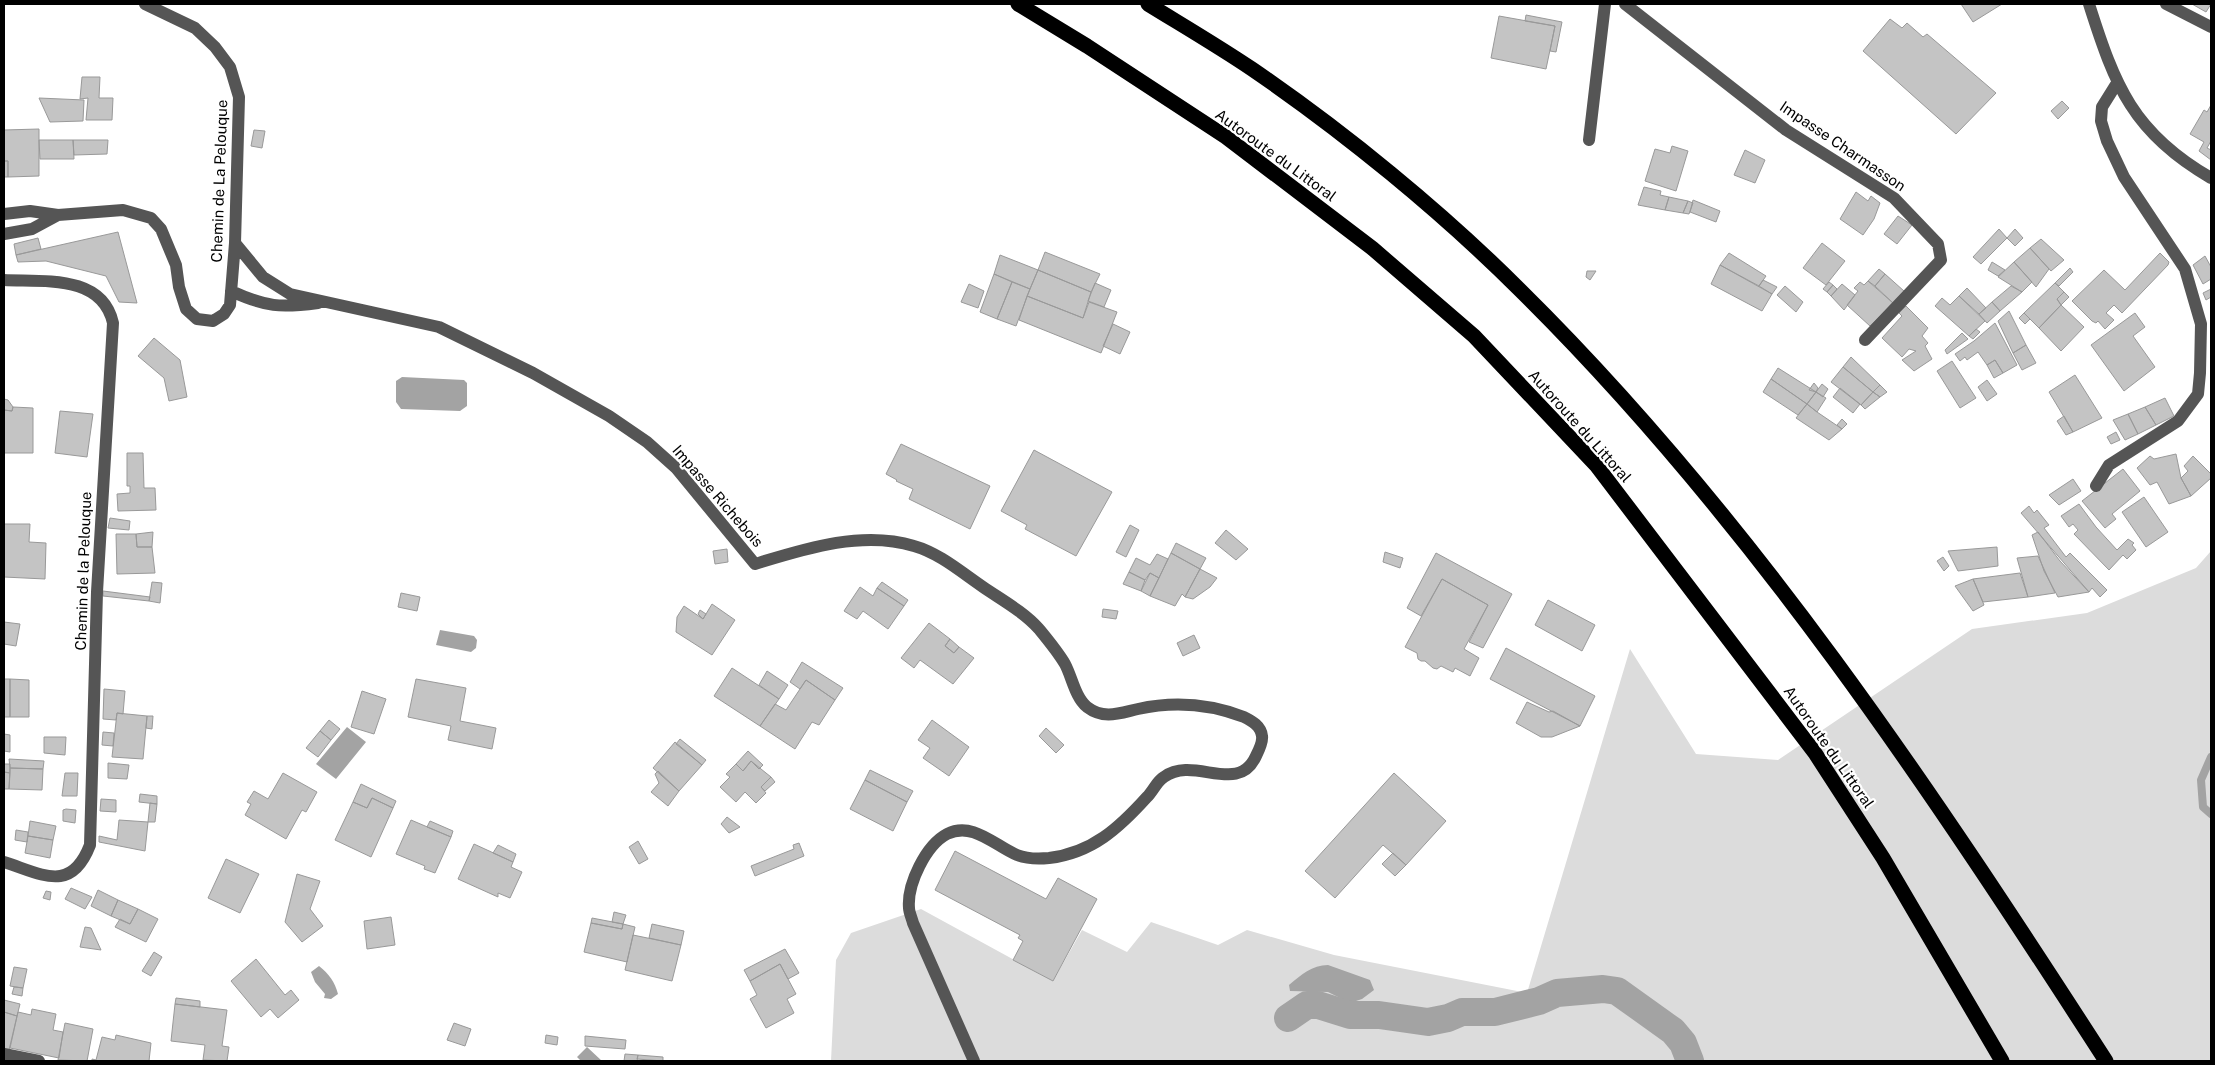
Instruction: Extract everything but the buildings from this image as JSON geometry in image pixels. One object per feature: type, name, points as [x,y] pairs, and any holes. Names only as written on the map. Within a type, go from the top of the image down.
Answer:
[{"type":"highway","name":"Autoroute du Littoral","points":[[1018,4],[1087,46],[1226,137],[1372,248],[1474,336],[1596,465],[1815,753],[1883,858],[2002,1061]]},
{"type":"highway","points":[[1148,4],[1251,69],[1339,134],[1435,212],[1520,289],[1666,445],[1786,593],[1893,742],[2106,1061]]},
{"type":"street","name":"Chemin de La Pelouque","points":[[58,216],[123,210],[152,218],[161,228],[176,266],[179,287],[186,309],[197,319],[213,321],[224,314],[230,305],[235,243],[239,97],[230,67],[215,47],[195,28],[145,4]]},
{"type":"street","points":[[1589,140],[1605,4]]},
{"type":"street","name":"Impasse Charmasson","points":[[1625,4],[1786,130],[1894,198],[1938,244],[1941,260],[1865,340]]},
{"type":"street","points":[[2089,4],[2106,57],[2117,83],[2136,115],[2152,135],[2187,164],[2211,178]]},
{"type":"street","points":[[2166,4],[2211,27]]},
{"type":"street","points":[[2096,486],[2109,465],[2178,421],[2198,394],[2200,373],[2201,324],[2185,269],[2124,177],[2107,141],[2101,121],[2102,107],[2117,83]]},
{"type":"street","points":[[4,214],[30,211],[58,216]]},
{"type":"street","points":[[4,234],[32,229],[58,216]]},
{"type":"street","name":"Impasse Richebois","points":[[235,243],[263,277],[290,294],[439,327],[533,374],[609,416],[646,442],[676,468],[755,564],[816,547],[850,542],[886,540],[914,546],[940,557],[1037,627],[1064,664],[1084,705],[1098,714],[1118,715],[1163,704],[1198,705],[1232,713],[1251,720],[1259,727],[1262,737],[1259,748],[1253,763],[1246,771],[1235,776],[1186,769],[1173,772],[1163,777],[1136,810],[1091,847],[1050,858],[1034,859],[1016,855],[988,837],[968,831],[952,832],[937,840],[916,872],[908,907],[913,923],[955,1014],[974,1061]]},
{"type":"street","name":"Chemin de la Pelouque","points":[[4,280],[56,282],[88,288],[105,303],[110,311],[113,323],[97,592],[90,845],[84,862],[73,872],[59,877],[49,877],[4,862]]},
{"type":"street","name":"Impasse Richebois","points":[[231,291],[256,302],[286,308],[325,302]]},
{"type":"street","points":[[4,1054],[39,1061]]},
{"type":"shaded area","points":[[402,377],[464,380],[467,383],[467,406],[460,411],[401,409],[396,402],[396,381]]},
{"type":"shaded area","points":[[2211,551],[2211,1061],[831,1061],[836,960],[851,933],[921,909],[1053,981],[1082,930],[1127,952],[1151,922],[1218,945],[1247,930],[1334,955],[1527,993],[1630,649],[1696,754],[1778,760],[1972,629],[2087,613],[2196,568]]},
{"type":"shaded area","points":[[440,630],[474,636],[477,640],[476,648],[471,652],[436,645]]},
{"type":"shaded area","points":[[347,727],[366,742],[336,779],[316,764]]},
{"type":"shaded area","points":[[1322,965],[1328,965],[1370,980],[1374,990],[1362,999],[1350,1003],[1328,992],[1290,991],[1289,985],[1302,974]]},
{"type":"shaded area","points":[[319,966],[326,972],[337,990],[338,994],[331,999],[324,998],[325,994],[315,982],[311,972]]},
{"type":"shaded area","points":[[587,1047],[602,1061],[581,1061],[577,1057]]},
{"type":"waterway","points":[[2211,757],[2201,780],[2203,807],[2211,814]]},
{"type":"waterway","points":[[1288,1018],[1307,1005],[1318,1005],[1350,1015],[1379,1015],[1428,1022],[1448,1018],[1462,1012],[1495,1012],[1539,1001],[1557,993],[1603,989],[1617,991],[1673,1031],[1683,1043],[1690,1061]]}]
